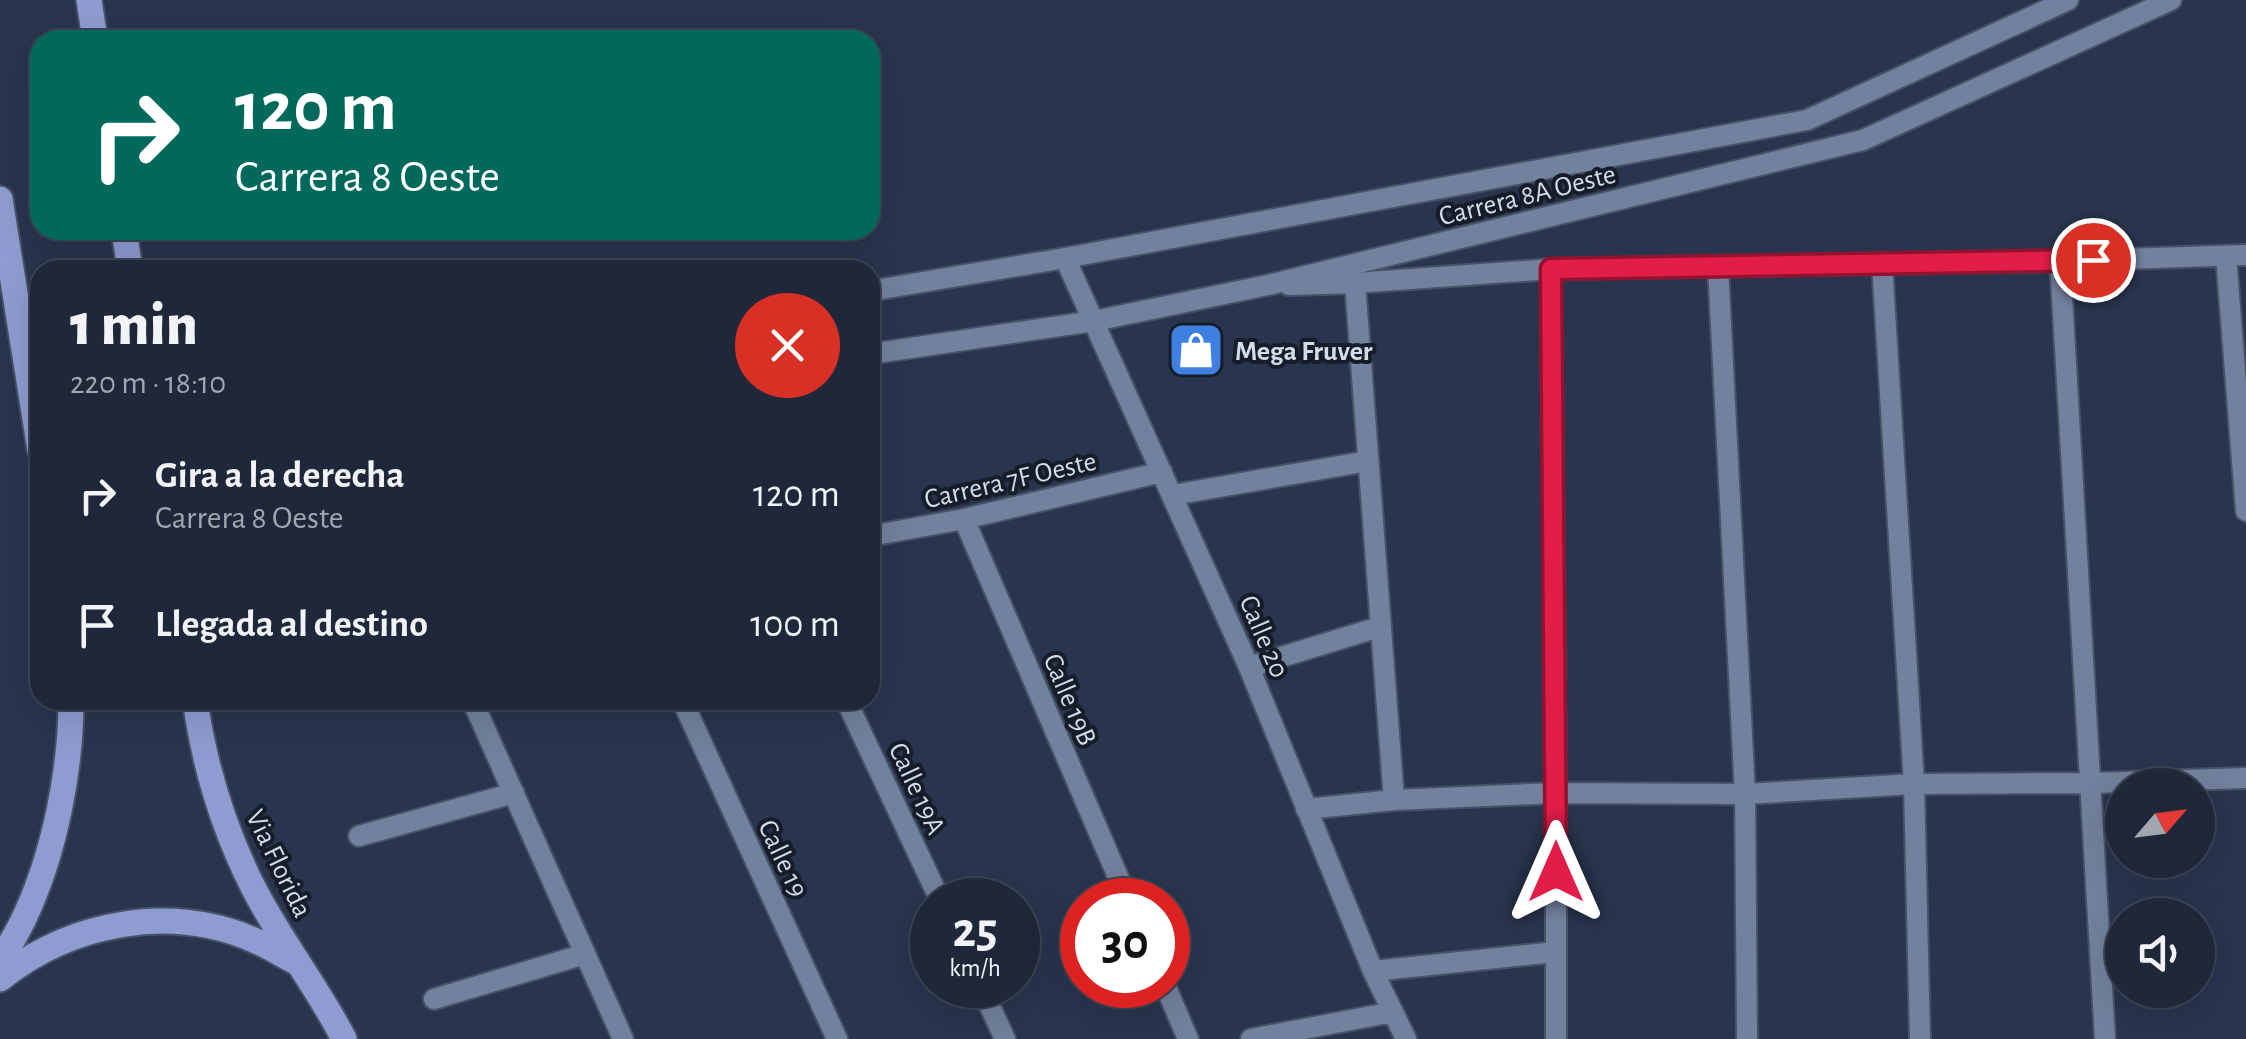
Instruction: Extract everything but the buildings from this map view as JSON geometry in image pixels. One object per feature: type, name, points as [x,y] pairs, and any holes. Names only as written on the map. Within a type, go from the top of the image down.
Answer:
[{"type":"main road","points":[[88,0],[93,30]]},
{"type":"main road","points":[[0,199],[30,387]]},
{"type":"main road","points":[[0,962],[27,913],[56,827],[71,738],[71,710]]},
{"type":"main road","name":"Via Florida","points":[[197,710],[217,802],[252,885],[344,1035]]},
{"type":"main road","points":[[0,979],[64,938],[111,925],[159,920],[208,926],[254,940],[298,963]]},
{"type":"street","name":"Carrera 8A Oeste","points":[[880,289],[1807,120],[2068,0]]},
{"type":"street","name":"Carrera 8A Oeste","points":[[880,353],[1094,321],[1268,285],[1863,140],[2171,0]]},
{"type":"street","points":[[1268,285],[1551,269],[2236,255],[2246,511]]},
{"type":"street","name":"Calle 20","points":[[1065,258],[1249,667],[1373,971],[1406,1039]]},
{"type":"street","points":[[2060,261],[2105,1039]]},
{"type":"street","points":[[1882,264],[1914,784],[1920,1039]]},
{"type":"street","points":[[1718,267],[1746,794],[1747,1039]]},
{"type":"street","points":[[1551,269],[1556,1039]]},
{"type":"street","points":[[1355,283],[1394,800]]},
{"type":"street","points":[[1173,496],[1368,461]]},
{"type":"street","name":"Carrera 7F Oeste","points":[[880,534],[964,519],[1162,472]]},
{"type":"street","name":"Calle 19B","points":[[964,519],[1119,878]]},
{"type":"street","points":[[1249,667],[1380,627]]},
{"type":"street","points":[[477,710],[623,1039]]},
{"type":"street","name":"Calle 19","points":[[687,710],[837,1039]]},
{"type":"street","name":"Calle 19A","points":[[851,710],[930,878]]},
{"type":"street","points":[[1306,809],[1394,800],[1556,793],[1746,794],[1914,784],[2092,784],[2246,778]]},
{"type":"street","points":[[359,836],[514,793]]},
{"type":"street","points":[[1373,971],[1556,952]]},
{"type":"street","points":[[434,999],[585,954]]},
{"type":"street","points":[[991,1008],[1005,1039]]},
{"type":"street","points":[[1175,1008],[1188,1039]]},
{"type":"street","points":[[1251,1039],[1394,1012]]},
{"type":"place","name":"Mega Fruver","points":[[1196,350]]},
{"type":"route","points":[[1556,872],[1551,269],[2093,260]]}]
